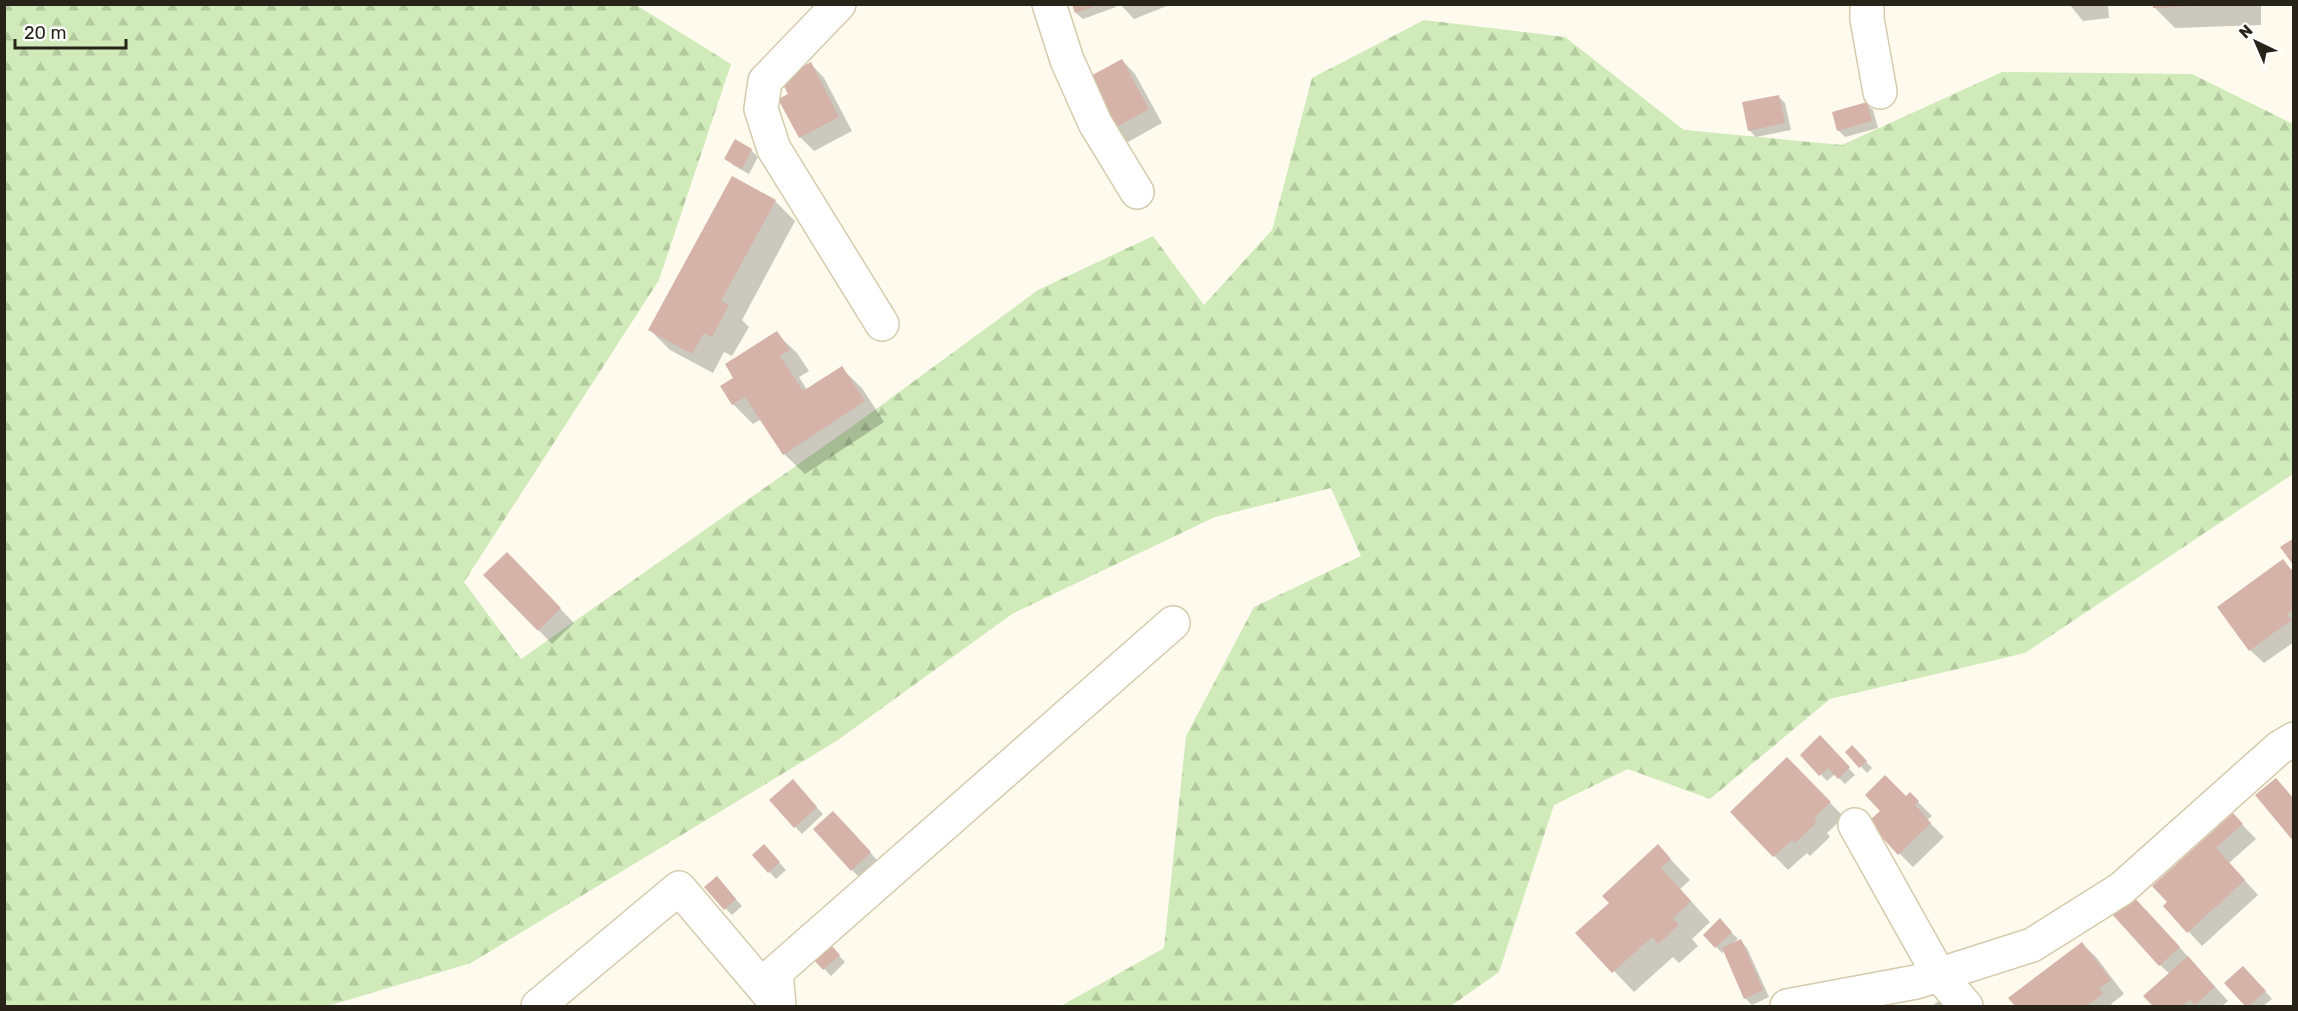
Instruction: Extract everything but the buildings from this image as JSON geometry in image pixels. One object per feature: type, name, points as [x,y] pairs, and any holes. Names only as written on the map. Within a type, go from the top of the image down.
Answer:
[{"type":"street","points":[[839,4],[765,81],[761,109],[774,149],[882,324]]},
{"type":"street","points":[[1049,4],[1067,60],[1095,123],[1137,192]]},
{"type":"street","points":[[1867,4],[1867,20],[1880,92]]},
{"type":"street","points":[[779,1006],[776,972],[1173,623]]},
{"type":"street","points":[[1787,1006],[1916,982],[2032,945],[2121,889],[2274,753],[2294,740]]},
{"type":"street","points":[[1855,825],[1939,975],[1966,1006]]},
{"type":"street","points":[[538,1006],[679,888],[779,1006]]},
{"type":"green space","points":[[5,4],[636,5],[731,64],[659,280],[464,582],[521,659],[857,423],[1038,290],[1153,236],[1204,305],[1272,230],[1312,78],[1424,20],[1565,37],[1684,130],[1842,145],[2002,72],[2192,74],[2293,124],[2293,474],[2025,653],[1830,699],[1710,799],[1628,769],[1554,805],[1499,972],[1451,1006],[1061,1006],[1164,948],[1186,736],[1254,607],[1361,556],[1331,488],[1215,517],[1012,614],[838,740],[471,963],[328,1006],[5,1006]]}]
